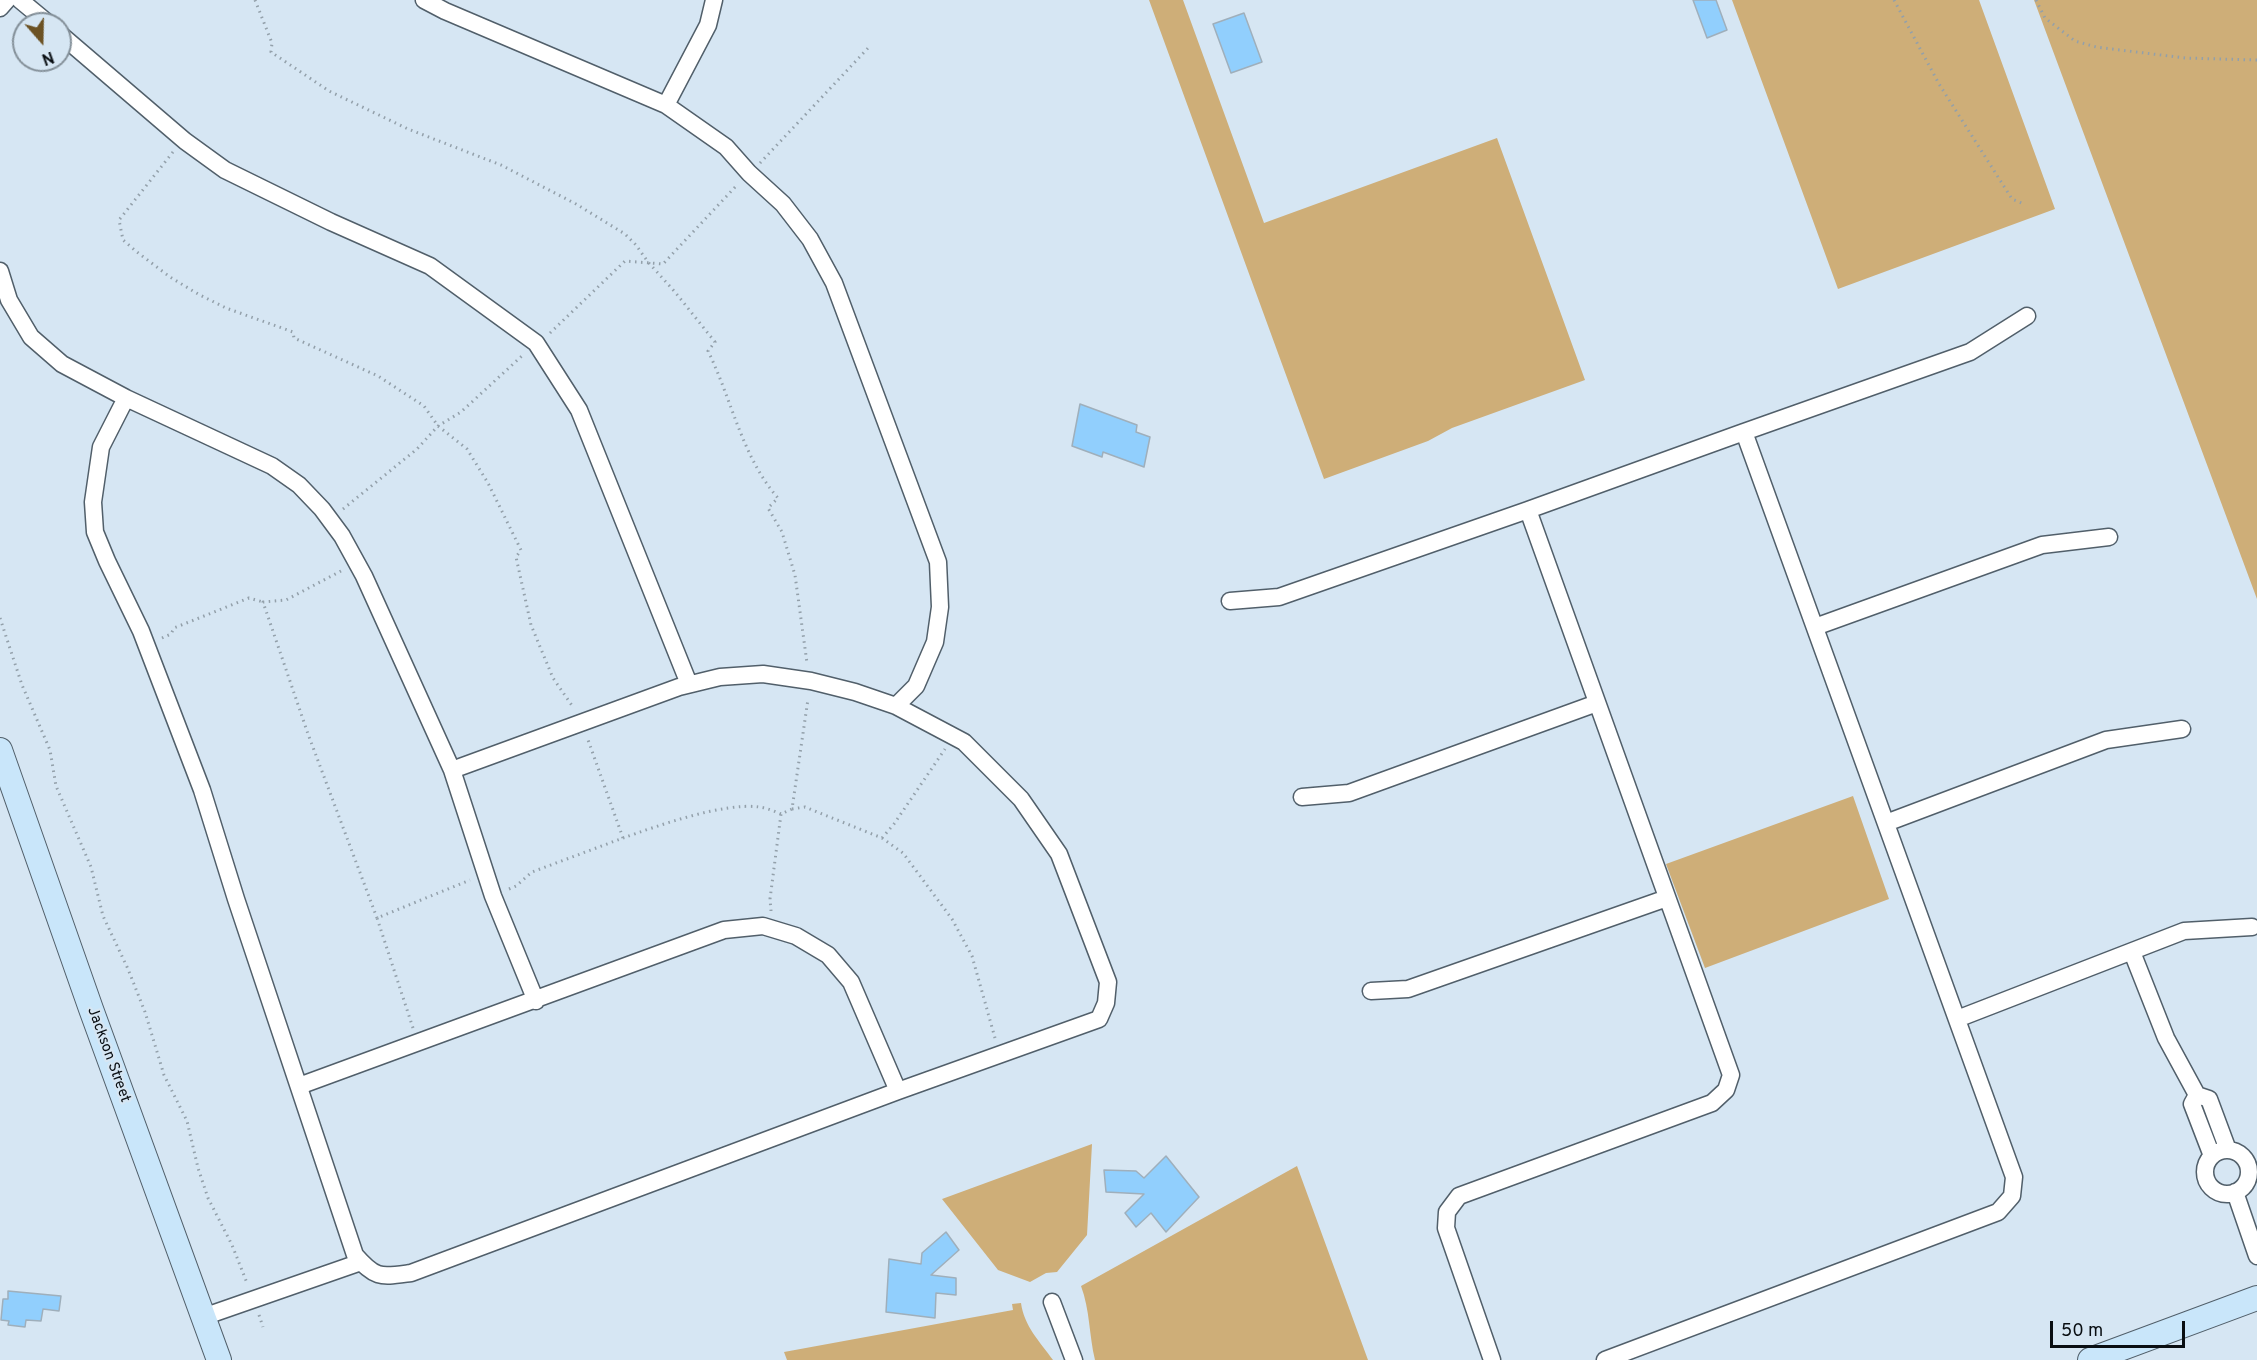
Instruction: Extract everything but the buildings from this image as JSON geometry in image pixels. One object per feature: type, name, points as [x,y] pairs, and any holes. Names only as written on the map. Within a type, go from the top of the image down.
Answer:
[{"type":"main road","name":"Jackson Street","points":[[0,750],[87,998],[219,1360]]},
{"type":"main road","points":[[2090,1360],[2257,1298]]},
{"type":"street","points":[[0,8],[7,0]]},
{"type":"street","points":[[20,0],[34,12]]},
{"type":"street","points":[[424,0],[666,105],[726,147],[783,204],[810,239],[834,283],[938,562],[940,607],[935,642],[916,686],[896,706]]},
{"type":"street","points":[[666,105],[708,25],[714,0]]},
{"type":"street","points":[[72,44],[185,141],[225,170],[331,222],[429,266],[536,343],[579,410],[689,684]]},
{"type":"street","points":[[0,271],[9,300],[32,337],[62,364],[126,398],[272,466],[299,485],[342,536],[357,563],[452,770],[493,896],[536,1000]]},
{"type":"street","points":[[1230,601],[1279,597],[1971,352],[2027,316]]},
{"type":"street","points":[[126,398],[101,447],[93,502],[95,532],[147,646],[202,789],[236,899],[355,1255],[369,1272],[384,1276],[411,1273],[898,1091],[1099,1019],[1106,1003],[1108,982],[1059,854],[1022,799],[964,742],[896,706],[855,692],[811,681],[763,674],[720,677],[689,684],[452,770]]},
{"type":"street","points":[[1605,1360],[1998,1212],[2012,1196],[2014,1177],[1744,432]]},
{"type":"street","points":[[1492,1360],[1446,1228],[1447,1212],[1459,1196],[1712,1103],[1726,1090],[1731,1075],[1528,510]]},
{"type":"street","points":[[1815,627],[2042,545],[2109,537]]},
{"type":"street","points":[[1302,797],[1349,793],[1597,703]]},
{"type":"street","points":[[1886,823],[2106,740],[2182,729]]},
{"type":"street","points":[[1371,991],[1408,989],[1667,898]]},
{"type":"street","points":[[299,1086],[724,930],[763,926],[796,936],[828,955],[851,982],[898,1091]]},
{"type":"street","points":[[1958,1019],[2184,931],[2252,927]]},
{"type":"street","points":[[2132,952],[2166,1038],[2197,1095],[2209,1099],[2228,1150]]},
{"type":"street","points":[[2197,1095],[2192,1104],[2212,1156]]},
{"type":"street","points":[[2228,1150],[2241,1155],[2249,1167],[2244,1186],[2235,1192],[2225,1194],[2218,1192],[2208,1182],[2205,1169],[2212,1156],[2217,1152],[2228,1150]]},
{"type":"street","points":[[2235,1192],[2257,1256]]},
{"type":"street","points":[[203,1317],[361,1262]]},
{"type":"street","points":[[1052,1302],[1074,1360]]},
{"type":"path","points":[[255,0],[272,43],[271,52],[319,84],[408,129],[501,165],[576,204],[625,234],[715,342],[708,351],[720,376],[738,430],[766,485],[778,498],[768,508],[782,532],[795,575],[811,681],[792,809]]},
{"type":"path","points":[[1894,0],[1939,84],[2012,199],[2024,204]]},
{"type":"path","points":[[2036,0],[2045,18],[2075,41],[2096,47],[2185,58],[2257,60]]},
{"type":"path","points":[[329,519],[417,448],[438,426],[461,412],[625,261],[663,264],[870,46]]},
{"type":"path","points":[[185,141],[172,152],[119,220],[123,240],[170,277],[198,294],[226,308],[293,332],[294,338],[378,376],[424,406],[438,426],[467,449],[488,483],[521,550],[516,557],[531,625],[553,678],[583,722],[623,838]]},
{"type":"path","points":[[147,646],[171,634],[174,628],[249,598],[263,602],[286,600],[357,563]]},
{"type":"path","points":[[263,602],[308,734],[377,918],[419,1043]]},
{"type":"path","points":[[0,618],[22,685],[50,750],[56,786],[91,867],[104,915],[145,1012],[165,1075],[187,1121],[208,1198],[232,1245],[248,1285]]},
{"type":"path","points":[[882,838],[954,736]]},
{"type":"path","points":[[493,896],[516,886],[532,872],[667,823],[720,810],[757,807],[782,814],[792,809],[805,807],[882,838],[903,853],[952,919],[972,956],[1002,1054]]},
{"type":"path","points":[[768,927],[782,814]]},
{"type":"path","points":[[377,918],[486,873]]},
{"type":"path","points":[[259,1314],[263,1327]]},
{"type":"shaded area","points":[[1149,0],[1183,0],[1264,223],[1497,138],[1585,380],[1452,428],[1428,441],[1324,479]]},
{"type":"shaded area","points":[[1732,0],[1979,0],[2055,209],[1838,289]]},
{"type":"shaded area","points":[[2034,0],[2257,0],[2257,599]]},
{"type":"shaded area","points":[[1853,796],[1889,899],[1705,968],[1666,864]]},
{"type":"shaded area","points":[[1092,1144],[1087,1235],[1057,1272],[1046,1273],[1030,1282],[998,1270],[942,1199]]},
{"type":"shaded area","points":[[1297,1166],[1368,1360],[1095,1360],[1081,1286]]},
{"type":"shaded area","points":[[1021,1303],[1025,1319],[1053,1360],[787,1360],[784,1352],[1013,1310],[1012,1304]]}]
